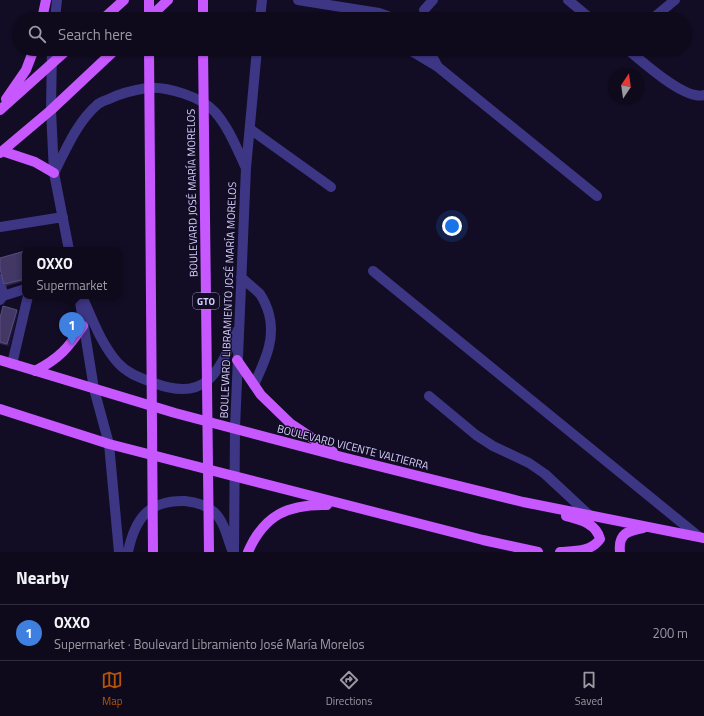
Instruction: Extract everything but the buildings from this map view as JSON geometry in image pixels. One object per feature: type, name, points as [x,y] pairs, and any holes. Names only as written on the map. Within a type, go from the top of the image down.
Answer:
[{"type":"main road","points":[[43,12],[46,0]]},
{"type":"main road","points":[[110,12],[124,0]]},
{"type":"main road","points":[[148,12],[149,0]]},
{"type":"main road","points":[[155,12],[168,0]]},
{"type":"main road","points":[[203,0],[203,12]]},
{"type":"main road","points":[[0,107],[26,70],[31,56]]},
{"type":"main road","points":[[0,110],[60,56]]},
{"type":"main road","points":[[1,152],[51,110],[109,56]]},
{"type":"main road","points":[[149,56],[153,552]]},
{"type":"main road","name":"BOULEVARD JOSÉ MARÍA MORELOS","points":[[203,56],[209,552]]},
{"type":"main road","points":[[1,152],[36,162],[54,174]]},
{"type":"main road","points":[[35,371],[57,358],[68,348],[83,326]]},
{"type":"main road","name":"BOULEVARD VICENTE VALTIERRA","points":[[0,360],[94,389],[342,457],[523,502],[701,537]]},
{"type":"main road","points":[[237,360],[261,395],[291,424],[342,457]]},
{"type":"main road","points":[[0,409],[108,444],[483,540],[538,552]]},
{"type":"main road","points":[[523,502],[582,521],[598,532],[600,539],[596,546],[587,550],[560,552]]},
{"type":"main road","points":[[248,552],[260,530],[273,517],[293,508],[312,504],[346,505]]},
{"type":"main road","points":[[620,552],[621,539],[624,534],[629,531],[647,527]]},
{"type":"street","points":[[55,12],[57,0]]},
{"type":"street","points":[[261,12],[262,0]]},
{"type":"street","points":[[298,0],[374,12]]},
{"type":"street","points":[[424,10],[433,0]]},
{"type":"street","points":[[570,0],[583,12]]},
{"type":"street","points":[[660,12],[675,0]]},
{"type":"street","points":[[52,56],[51,110],[54,174],[68,247]]},
{"type":"street","name":"BOULEVARD LIBRAMIENTO JOSÉ MARÍA MORELOS","points":[[233,552],[235,477],[234,428],[240,325],[246,168],[256,56]]},
{"type":"street","points":[[420,56],[438,67],[597,196]]},
{"type":"street","points":[[432,56],[438,67]]},
{"type":"street","points":[[635,56],[671,84],[683,91],[692,95],[704,95]]},
{"type":"street","points":[[54,174],[84,119],[99,103],[119,94],[148,88],[174,91],[195,97],[214,110],[228,130],[246,168]]},
{"type":"street","points":[[250,129],[331,187]]},
{"type":"street","points":[[0,227],[63,217]]},
{"type":"street","points":[[373,270],[701,537]]},
{"type":"street","points":[[241,277],[260,295],[267,307],[271,323],[271,341],[268,354],[254,385]]},
{"type":"street","points":[[0,279],[1,298],[22,290]]},
{"type":"street","points":[[12,364],[27,299]]},
{"type":"street","points":[[79,299],[94,389],[108,444],[119,552]]},
{"type":"street","points":[[83,299],[102,340],[118,363],[132,375],[161,386],[177,390],[197,388],[210,380],[223,361],[240,325]]},
{"type":"street","points":[[429,396],[476,435],[493,446],[529,463],[545,474],[588,514]]},
{"type":"street","points":[[128,552],[133,532],[149,509],[160,504],[178,501],[203,505],[213,511],[221,520],[233,552]]},
{"type":"place","name":"OXXO","points":[[72,345]]}]
